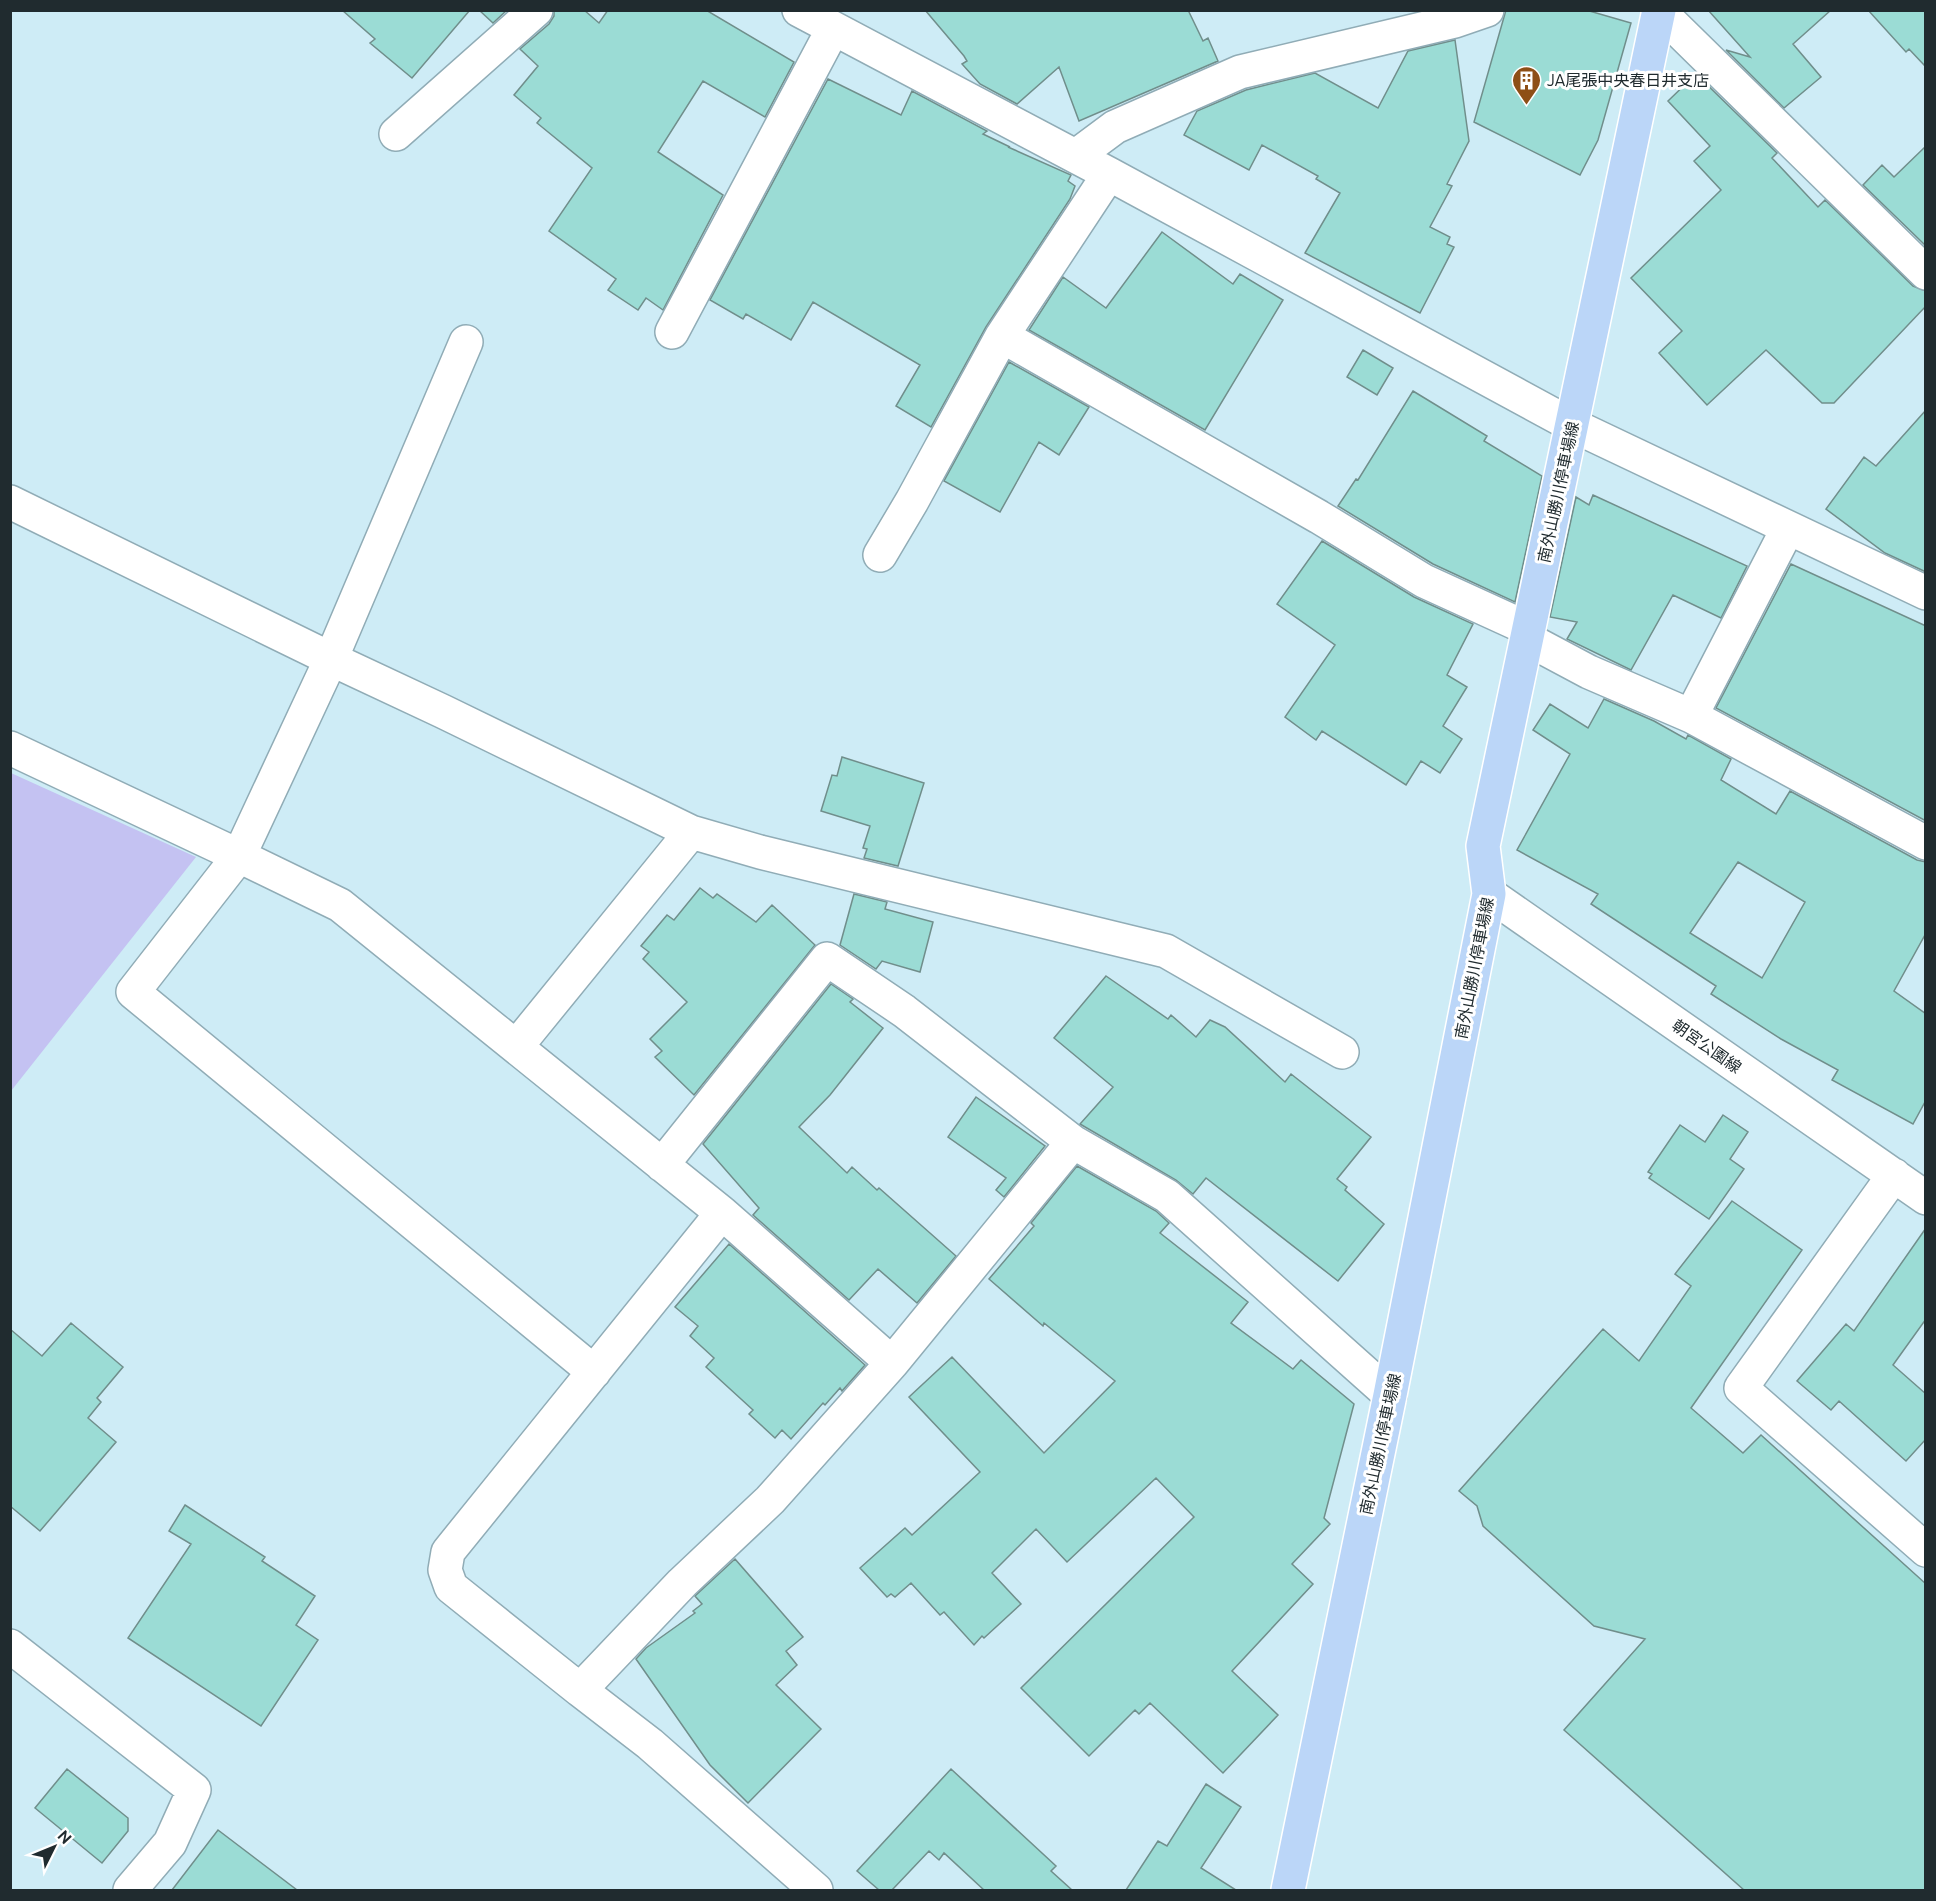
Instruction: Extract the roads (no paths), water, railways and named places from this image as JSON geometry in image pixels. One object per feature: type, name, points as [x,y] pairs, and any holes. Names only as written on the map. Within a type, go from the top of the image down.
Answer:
[{"type":"main road","name":"南外山勝川停車場線","points":[[1288,1890],[1390,1395],[1489,894],[1483,846],[1659,11]]},
{"type":"street","points":[[396,134],[536,10]]},
{"type":"street","points":[[799,10],[1076,156],[1572,425],[1926,593]]},
{"type":"street","points":[[1076,156],[1115,128],[1240,72],[1455,21],[1487,10]]},
{"type":"street","points":[[1659,11],[1926,273]]},
{"type":"street","points":[[672,332],[833,29]]},
{"type":"street","points":[[880,555],[1002,336],[1109,174]]},
{"type":"street","points":[[1002,336],[1319,517],[1424,581],[1528,634],[1589,672],[1691,716],[1926,843]]},
{"type":"street","points":[[466,342],[331,659],[239,856],[133,992],[594,1372]]},
{"type":"street","points":[[10,502],[691,832],[760,852],[1166,951],[1342,1052]]},
{"type":"street","points":[[1691,716],[1788,528]]},
{"type":"street","points":[[10,748],[340,905],[722,1213],[892,1363]]},
{"type":"street","points":[[516,1047],[691,832]]},
{"type":"street","name":"朝宮公園線","points":[[1489,894],[1926,1198]]},
{"type":"street","points":[[662,1165],[827,959],[904,1011],[1073,1142],[1167,1196],[1390,1395]]},
{"type":"street","points":[[580,1690],[682,1583],[770,1500],[892,1363],[1073,1142]]},
{"type":"street","points":[[1894,1175],[1741,1388],[1926,1550]]},
{"type":"street","points":[[722,1213],[448,1552],[445,1570],[451,1587],[650,1744],[816,1890]]},
{"type":"street","points":[[10,1646],[194,1790],[170,1843],[130,1890]]},
{"type":"water","points":[[11,773],[196,857],[11,1091]]},
{"type":"place","name":"JA尾張中央春日井支店","points":[[1526,106]]}]
